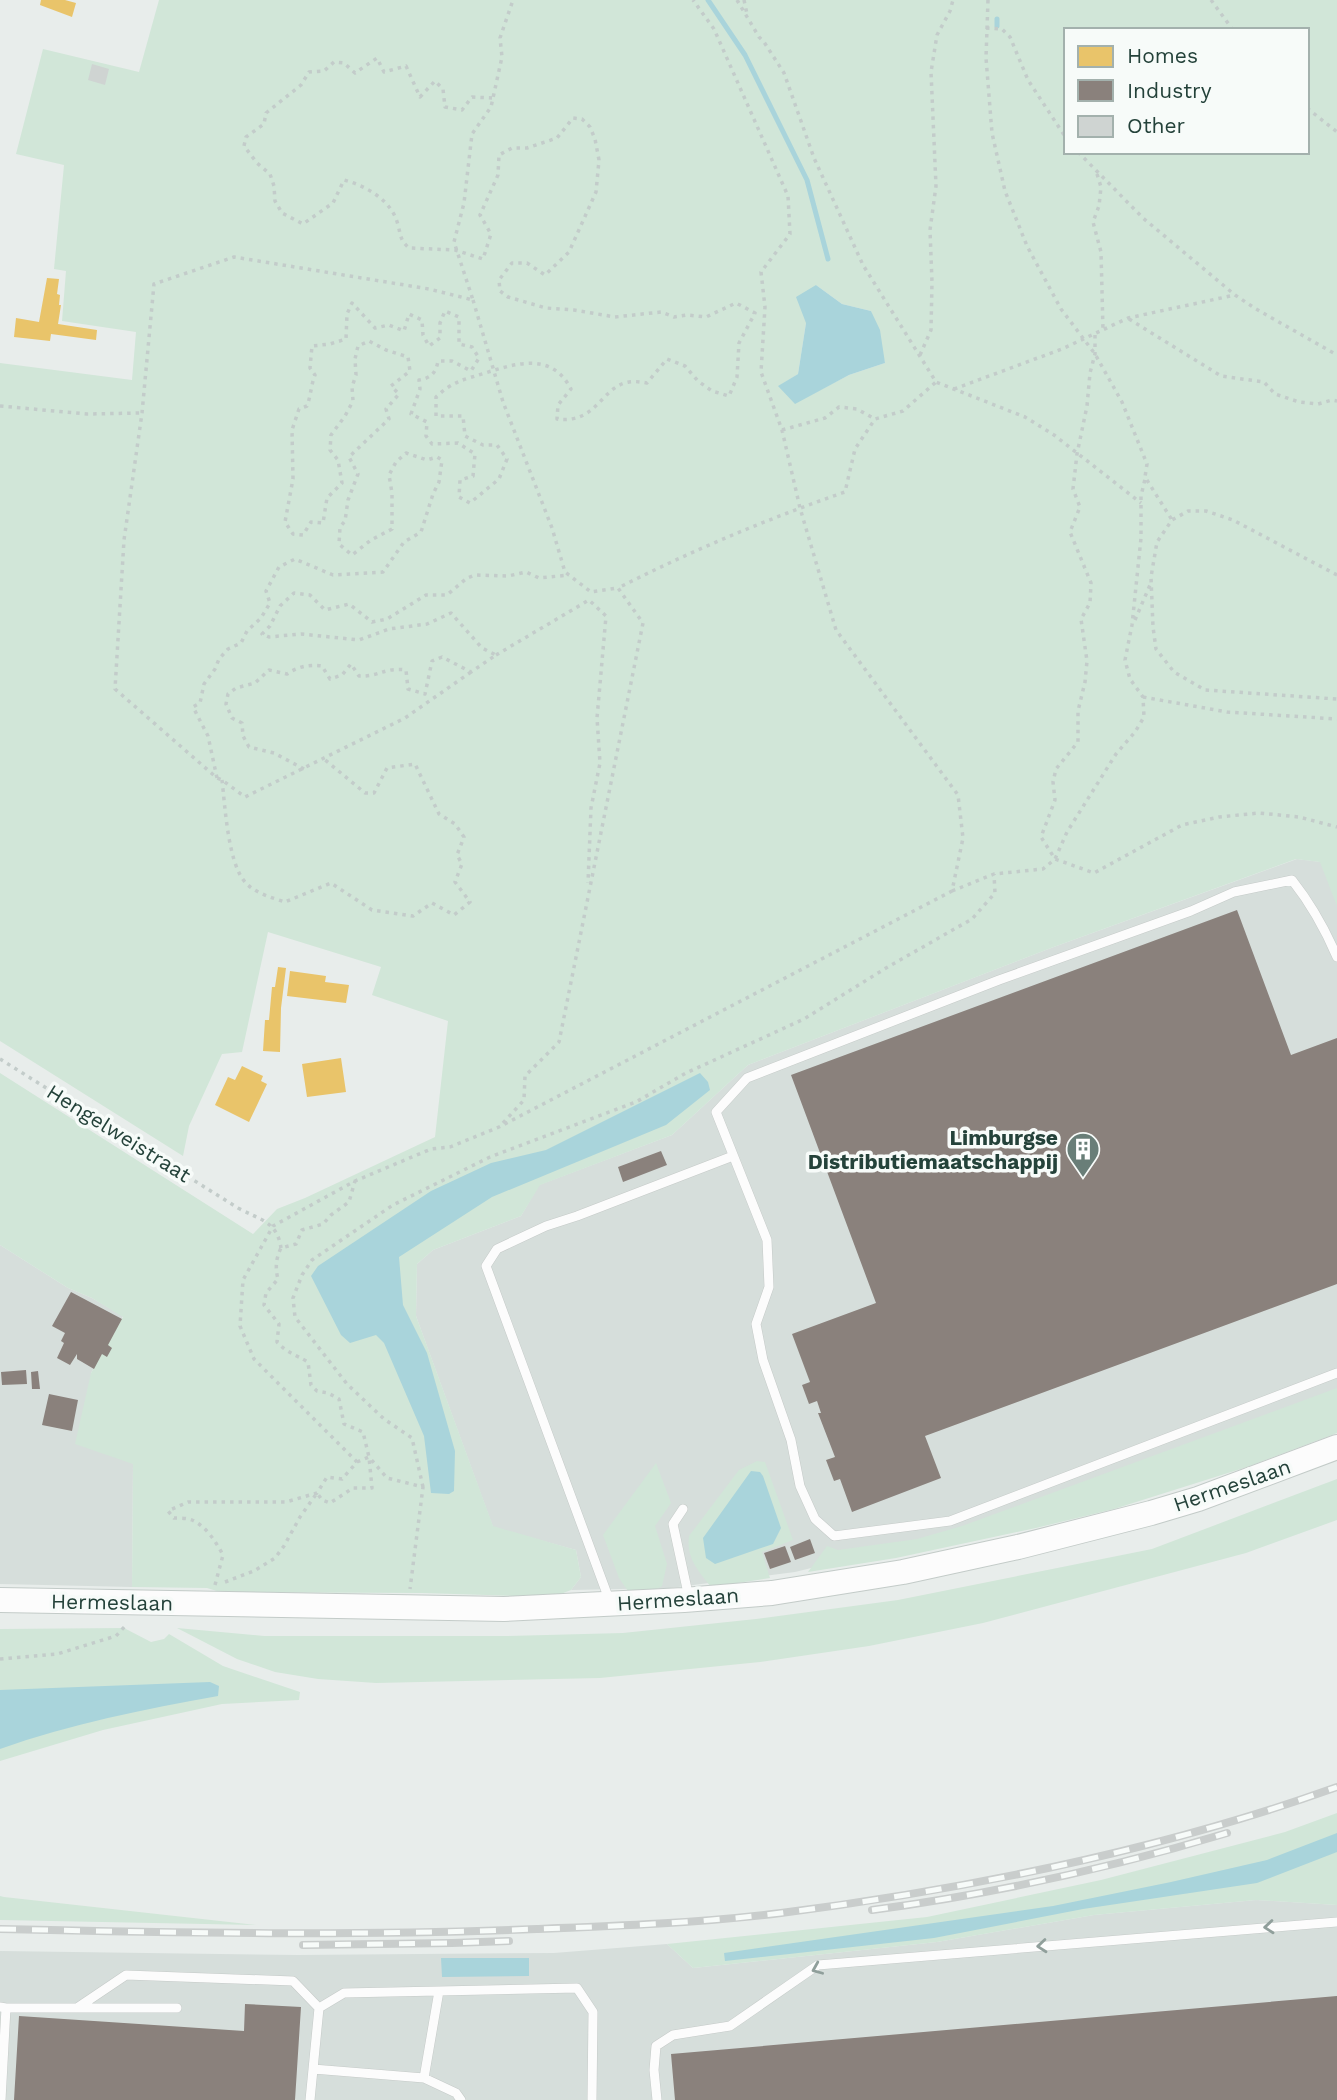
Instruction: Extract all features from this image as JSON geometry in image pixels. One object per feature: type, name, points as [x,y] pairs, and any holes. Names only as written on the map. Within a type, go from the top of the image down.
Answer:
[{"type":"street","name":"Hermeslaan","points":[[0,1600],[505,1609],[772,1593],[903,1572],[1018,1547],[1152,1513],[1198,1499],[1337,1447]]},
{"type":"lane","points":[[1337,957],[1325,930],[1292,880],[1234,892],[1191,911],[999,980],[747,1079],[716,1112],[767,1240],[769,1287],[756,1324],[763,1360],[791,1440],[800,1486],[815,1519],[834,1536],[950,1521],[1337,1373]]},
{"type":"lane","points":[[610,1604],[486,1266],[497,1249],[546,1226],[733,1156]]},
{"type":"lane","points":[[683,1509],[673,1524],[690,1600]]},
{"type":"lane","points":[[657,2100],[654,2070],[656,2046],[673,2035],[730,2026],[818,1965],[1337,1922]]},
{"type":"lane","points":[[77,2008],[127,1975],[293,1981],[319,2008],[310,2100]]},
{"type":"lane","points":[[319,2008],[344,1993],[578,1988],[593,2012],[593,2100]]},
{"type":"lane","points":[[425,2078],[439,1990]]},
{"type":"lane","points":[[1,2100],[3,2008],[177,2008]]},
{"type":"lane","points":[[313,2069],[425,2078],[456,2093],[461,2100]]},
{"type":"path","points":[[513,0],[500,38],[502,57],[491,107],[472,134],[464,203],[454,242],[503,402],[552,528],[565,572],[591,592],[618,588],[661,566],[845,492],[856,449],[875,419],[903,411],[936,382]]},
{"type":"path","points":[[693,0],[714,29],[788,197],[790,234],[761,272],[765,306],[761,372],[782,430],[800,508],[836,630],[958,795],[963,838],[952,891]]},
{"type":"path","points":[[737,0],[784,73],[814,158],[863,265],[936,382],[1025,417],[1054,435],[1141,503]]},
{"type":"path","points":[[744,0],[747,16]]},
{"type":"path","points":[[920,355],[931,330],[930,230],[936,186],[931,72],[937,35],[953,0]]},
{"type":"path","points":[[357,1462],[254,1359],[240,1326],[243,1280],[272,1226],[355,1181],[430,1149],[450,1147],[499,1127],[952,891],[995,874],[1043,869],[1055,859],[1067,832],[1116,754],[1144,717],[1143,697],[1130,679],[1125,660],[1132,625],[1141,538],[1141,503],[1147,464],[1122,402],[1095,354],[1061,309],[1027,246],[1005,191],[992,133],[986,58],[988,0]]},
{"type":"path","points":[[1211,0],[1232,28]]},
{"type":"path","points":[[986,28],[1002,29],[1010,37],[1028,80],[1064,135]]},
{"type":"path","points":[[492,98],[472,97],[462,110],[445,107],[443,89],[435,80],[420,97],[407,65],[384,72],[377,58],[355,73],[344,63],[334,62],[324,71],[309,72],[301,85],[266,113],[264,124],[246,136],[244,146],[270,174],[275,201],[282,213],[303,224],[333,203],[344,180],[360,184],[382,200],[398,223],[400,239],[409,248],[455,250],[483,259],[491,234],[480,215],[498,175],[499,155],[512,148],[527,148],[557,138],[573,118],[582,119],[590,127],[599,160],[596,192],[569,252],[545,275],[527,263],[512,263],[499,280],[500,291],[522,302],[554,310],[574,310],[615,317],[661,312],[674,317],[687,314],[706,317],[736,303],[755,313]]},
{"type":"path","points":[[1309,110],[1337,132]]},
{"type":"path","points":[[1080,154],[1143,218],[1235,295],[1337,355]]},
{"type":"path","points":[[1097,174],[1101,187],[1099,206],[1093,222],[1101,252],[1104,330]]},
{"type":"path","points":[[473,300],[429,289],[234,257],[154,284],[142,413],[124,540],[115,689],[219,779],[245,797],[405,718],[496,655],[589,600],[591,592]]},
{"type":"path","points":[[954,389],[1062,349],[1128,318],[1235,295]]},
{"type":"path","points":[[324,759],[365,793],[374,793],[387,768],[415,764],[439,814],[454,824],[464,837],[457,855],[462,864],[455,882],[470,902],[454,915],[432,903],[412,916],[372,909],[331,883],[285,902],[267,896],[246,883],[232,855],[219,779],[208,736],[193,707],[200,703],[204,684],[219,659],[228,649],[242,643],[247,631],[261,618],[270,603],[266,591],[279,567],[295,559],[333,575],[383,572],[404,542],[421,533],[439,482],[442,460],[437,457],[427,460],[406,453],[396,462],[389,475],[392,529],[370,540],[352,555],[340,544],[340,527],[345,521],[348,500],[358,474],[349,457],[389,419],[386,409],[399,394],[391,386],[411,370],[408,357],[369,341],[358,346],[352,387],[353,401],[331,435],[330,450],[338,460],[342,483],[327,498],[323,523],[310,522],[303,535],[293,534],[285,522],[293,479],[292,430],[299,409],[307,405],[312,393],[315,374],[310,368],[312,346],[346,339],[347,314],[352,303],[375,328],[389,325],[404,331],[409,314],[422,320],[423,335],[429,346],[440,338],[440,323],[445,312],[459,317],[459,344],[472,347],[479,358],[471,371],[452,361],[438,361],[436,371],[428,379],[419,380],[420,389],[411,414],[427,422],[426,436],[432,444],[458,443],[475,454],[473,476],[460,480],[459,496],[470,503],[499,480],[507,459],[497,445],[483,445],[465,436],[463,416],[436,416],[436,397],[450,384],[531,362],[546,366],[565,377],[571,389],[558,405],[556,419],[570,421],[582,417],[616,387],[629,382],[647,383],[667,359],[685,366],[698,381],[712,391],[729,396],[737,377],[739,343],[755,313],[765,306]]},
{"type":"path","points":[[1128,318],[1221,376],[1265,382],[1275,394],[1299,402],[1318,404],[1337,401]]},
{"type":"path","points":[[1096,335],[1073,489],[1080,507],[1070,533],[1091,583],[1090,603],[1081,619],[1087,661],[1085,682],[1078,711],[1078,742],[1056,769],[1053,782],[1055,800],[1041,837],[1055,859],[1094,873],[1182,825],[1219,817],[1259,813],[1299,817],[1337,827]]},
{"type":"path","points":[[0,407],[87,414],[142,413]]},
{"type":"path","points":[[782,430],[825,418],[839,407],[857,408],[875,419]]},
{"type":"path","points":[[1145,477],[1172,520]]},
{"type":"path","points":[[1337,575],[1233,520],[1206,511],[1188,511],[1172,520],[1157,542],[1151,581],[1156,649],[1174,672],[1205,690],[1337,699]]},
{"type":"path","points":[[496,655],[482,648],[452,613],[427,624],[389,629],[359,640],[301,634],[269,637],[261,634],[270,626],[280,606],[294,593],[310,595],[325,610],[349,604],[372,622],[387,619],[426,595],[447,595],[467,578],[475,575],[508,576],[526,572],[539,578],[569,575]]},
{"type":"path","points":[[1132,625],[1151,581]]},
{"type":"path","points":[[499,1127],[524,1100],[525,1076],[559,1042],[643,623],[618,588]]},
{"type":"path","points":[[588,896],[592,808],[600,763],[597,718],[606,616],[589,600]]},
{"type":"path","points":[[304,769],[274,753],[249,747],[243,736],[242,723],[232,719],[226,704],[228,694],[236,688],[255,682],[270,670],[287,674],[314,664],[322,666],[330,679],[342,675],[351,664],[359,676],[372,677],[391,668],[406,670],[408,689],[425,694],[432,660],[442,657],[471,672]]},
{"type":"path","points":[[1143,697],[1227,712],[1337,719]]},
{"type":"path","points":[[408,1607],[423,1487],[412,1437],[384,1419],[347,1384],[295,1317],[293,1298],[302,1275],[312,1260],[393,1205],[490,1157],[636,1102],[686,1073],[804,1019],[972,919],[995,893],[995,874]]},
{"type":"path","name":"Hengelweistraat","points":[[0,1059],[238,1208],[272,1226]]},
{"type":"path","points":[[281,1248],[296,1244],[302,1230],[323,1224],[349,1202],[355,1181]]},
{"type":"path","points":[[272,1226],[279,1236],[281,1248],[276,1262],[278,1279],[266,1293],[264,1305],[279,1324],[276,1342],[286,1353],[299,1356],[308,1362],[311,1385],[317,1391],[339,1399],[344,1424],[363,1432],[369,1457],[372,1488],[353,1488],[330,1503],[322,1500],[317,1493]]},
{"type":"path","points":[[369,1457],[387,1478],[423,1487]]},
{"type":"path","points":[[317,1493],[286,1502],[188,1502],[168,1511],[174,1518],[192,1520],[212,1536],[223,1555],[215,1585],[254,1571],[275,1558],[327,1478],[342,1479],[357,1462],[369,1457]]},
{"type":"path","points":[[0,1659],[57,1654],[116,1636],[127,1624]]},
{"type":"shaded area","points":[[1297,859],[1337,864],[1337,1401],[1010,1519],[795,1572],[670,1588],[571,1590],[581,1577],[576,1550],[493,1527],[416,1316],[417,1264],[433,1250],[521,1216],[539,1185],[672,1135],[748,1065],[1051,948]]},
{"type":"shaded area","points":[[0,1245],[68,1288],[123,1316],[91,1373],[133,1464],[132,1587],[0,1584]]},
{"type":"shaded area","points":[[1256,1900],[1337,1905],[1337,2100],[0,2100],[0,1951],[298,1955],[554,1953],[667,1944],[693,1968],[937,1942],[1094,1915]]},
{"type":"green space","points":[[159,0],[1337,0],[1337,906],[1320,862],[1296,859],[1051,948],[748,1065],[672,1135],[540,1185],[521,1216],[433,1250],[417,1264],[416,1316],[493,1526],[576,1550],[581,1577],[571,1590],[553,1597],[220,1592],[207,1588],[132,1587],[133,1464],[75,1444],[91,1373],[123,1317],[92,1298],[68,1288],[0,1245],[0,1073],[253,1234],[277,1209],[435,1137],[448,1021],[372,995],[381,967],[268,932],[242,1052],[222,1054],[189,1126],[183,1156],[0,1041],[0,363],[132,380],[136,332],[62,321],[66,271],[54,269],[64,165],[16,154],[43,49],[139,72]],"holes":[[[816,285],[842,304],[871,311],[885,363],[849,375],[795,403],[779,386],[798,374],[806,323]]]},
{"type":"green space","points":[[1337,1388],[1337,1433],[1247,1467],[1114,1509],[1036,1528],[896,1558],[808,1572],[827,1546],[838,1550],[917,1539],[962,1526]]},
{"type":"green space","points":[[757,1461],[765,1462],[793,1540],[762,1552],[770,1578],[711,1587],[691,1557],[689,1536],[739,1470]]},
{"type":"green space","points":[[656,1463],[671,1503],[655,1526],[667,1564],[662,1586],[648,1594],[630,1594],[619,1578],[603,1535]]},
{"type":"green space","points":[[1337,1479],[1337,1520],[1246,1553],[983,1623],[869,1646],[760,1662],[600,1678],[376,1683],[318,1679],[275,1672],[237,1659],[177,1628],[264,1636],[507,1636],[623,1633],[756,1619],[898,1600],[1152,1549]]},
{"type":"green space","points":[[124,1628],[151,1642],[164,1639],[169,1634],[223,1666],[300,1692],[299,1700],[222,1704],[103,1730],[0,1761],[0,1629]]},
{"type":"green space","points":[[1337,1813],[1337,1905],[1256,1900],[1094,1915],[937,1942],[693,1968],[667,1944],[927,1917],[1101,1880],[1285,1832]]},
{"type":"green space","points":[[0,1896],[4,1897],[256,1925],[0,1920]]},
{"type":"water","points":[[816,285],[842,304],[871,311],[880,330],[885,363],[849,375],[795,404],[778,386],[798,374],[806,323],[796,297]]},
{"type":"water","points":[[700,1073],[708,1082],[710,1090],[666,1125],[492,1197],[399,1257],[403,1305],[427,1353],[455,1451],[454,1491],[449,1494],[431,1493],[424,1436],[384,1343],[376,1335],[350,1343],[341,1335],[311,1276],[318,1266],[431,1191],[491,1163],[546,1150]]},
{"type":"water","points":[[751,1471],[760,1472],[763,1476],[781,1528],[773,1544],[715,1564],[706,1558],[703,1538]]},
{"type":"water","points":[[210,1682],[219,1686],[218,1696],[108,1718],[0,1749],[0,1690]]},
{"type":"water","points":[[1337,1833],[1337,1852],[1257,1883],[1083,1909],[934,1938],[725,1961],[724,1953],[1053,1906],[1171,1882],[1267,1860]]},
{"type":"water","points":[[441,1958],[529,1958],[529,1976],[442,1977]]},
{"type":"building: Homes","points":[[41,0],[76,3],[72,17],[40,5]]},
{"type":"building: Homes","points":[[47,278],[59,279],[57,294],[60,295],[61,305],[58,324],[97,330],[96,340],[51,334],[50,341],[14,337],[16,318],[39,322]]},
{"type":"building: Homes","points":[[278,967],[286,968],[281,1008],[280,1052],[263,1051],[265,1020],[269,1020],[272,987],[275,987]]},
{"type":"building: Homes","points":[[290,971],[326,976],[325,982],[349,985],[346,1003],[287,996]]},
{"type":"building: Homes","points":[[341,1058],[346,1092],[307,1097],[302,1064]]},
{"type":"building: Homes","points":[[242,1066],[263,1076],[261,1081],[267,1084],[249,1122],[215,1105],[228,1077],[235,1080]]},
{"type":"building: Industry","name":"Limburgse Distributiemaatschappij","points":[[1237,910],[1291,1055],[1337,1038],[1337,1284],[925,1436],[941,1478],[852,1512],[840,1479],[834,1481],[826,1460],[835,1457],[818,1413],[821,1413],[817,1401],[809,1404],[802,1385],[810,1382],[792,1334],[876,1303],[791,1075]]},
{"type":"building: Industry","points":[[661,1151],[667,1165],[623,1182],[618,1167]]},
{"type":"building: Industry","points":[[71,1292],[122,1319],[108,1345],[112,1348],[107,1357],[102,1354],[94,1369],[77,1359],[77,1354],[70,1365],[57,1358],[65,1333],[52,1326]]},
{"type":"building: Industry","points":[[26,1370],[27,1384],[2,1385],[1,1372]]},
{"type":"building: Industry","points":[[38,1371],[40,1389],[32,1389],[31,1372]]},
{"type":"building: Industry","points":[[49,1394],[78,1400],[72,1431],[42,1425]]},
{"type":"building: Industry","points":[[810,1539],[815,1553],[795,1560],[790,1547]]},
{"type":"building: Industry","points":[[785,1546],[791,1562],[770,1569],[764,1553]]},
{"type":"building: Industry","points":[[1337,1996],[1337,2100],[675,2100],[671,2054]]},
{"type":"building: Industry","points":[[245,2004],[301,2007],[295,2100],[14,2100],[19,2016],[244,2031]]},
{"type":"building: Other","points":[[92,64],[109,69],[105,85],[88,80]]},
{"type":"waterway","points":[[708,0],[745,55],[807,180],[828,259]]},
{"type":"waterway","points":[[997,19],[997,26]]},
{"type":"railway","points":[[0,1929],[403,1933],[690,1922],[751,1916],[922,1892],[1062,1865],[1201,1830],[1337,1787]]},
{"type":"railway","points":[[872,1910],[1051,1879],[1227,1833]]},
{"type":"railway","points":[[303,1945],[509,1941]]},
{"type":"place","name":"Limburgse Distributiemaatschappij","points":[[1083,1179]]}]
